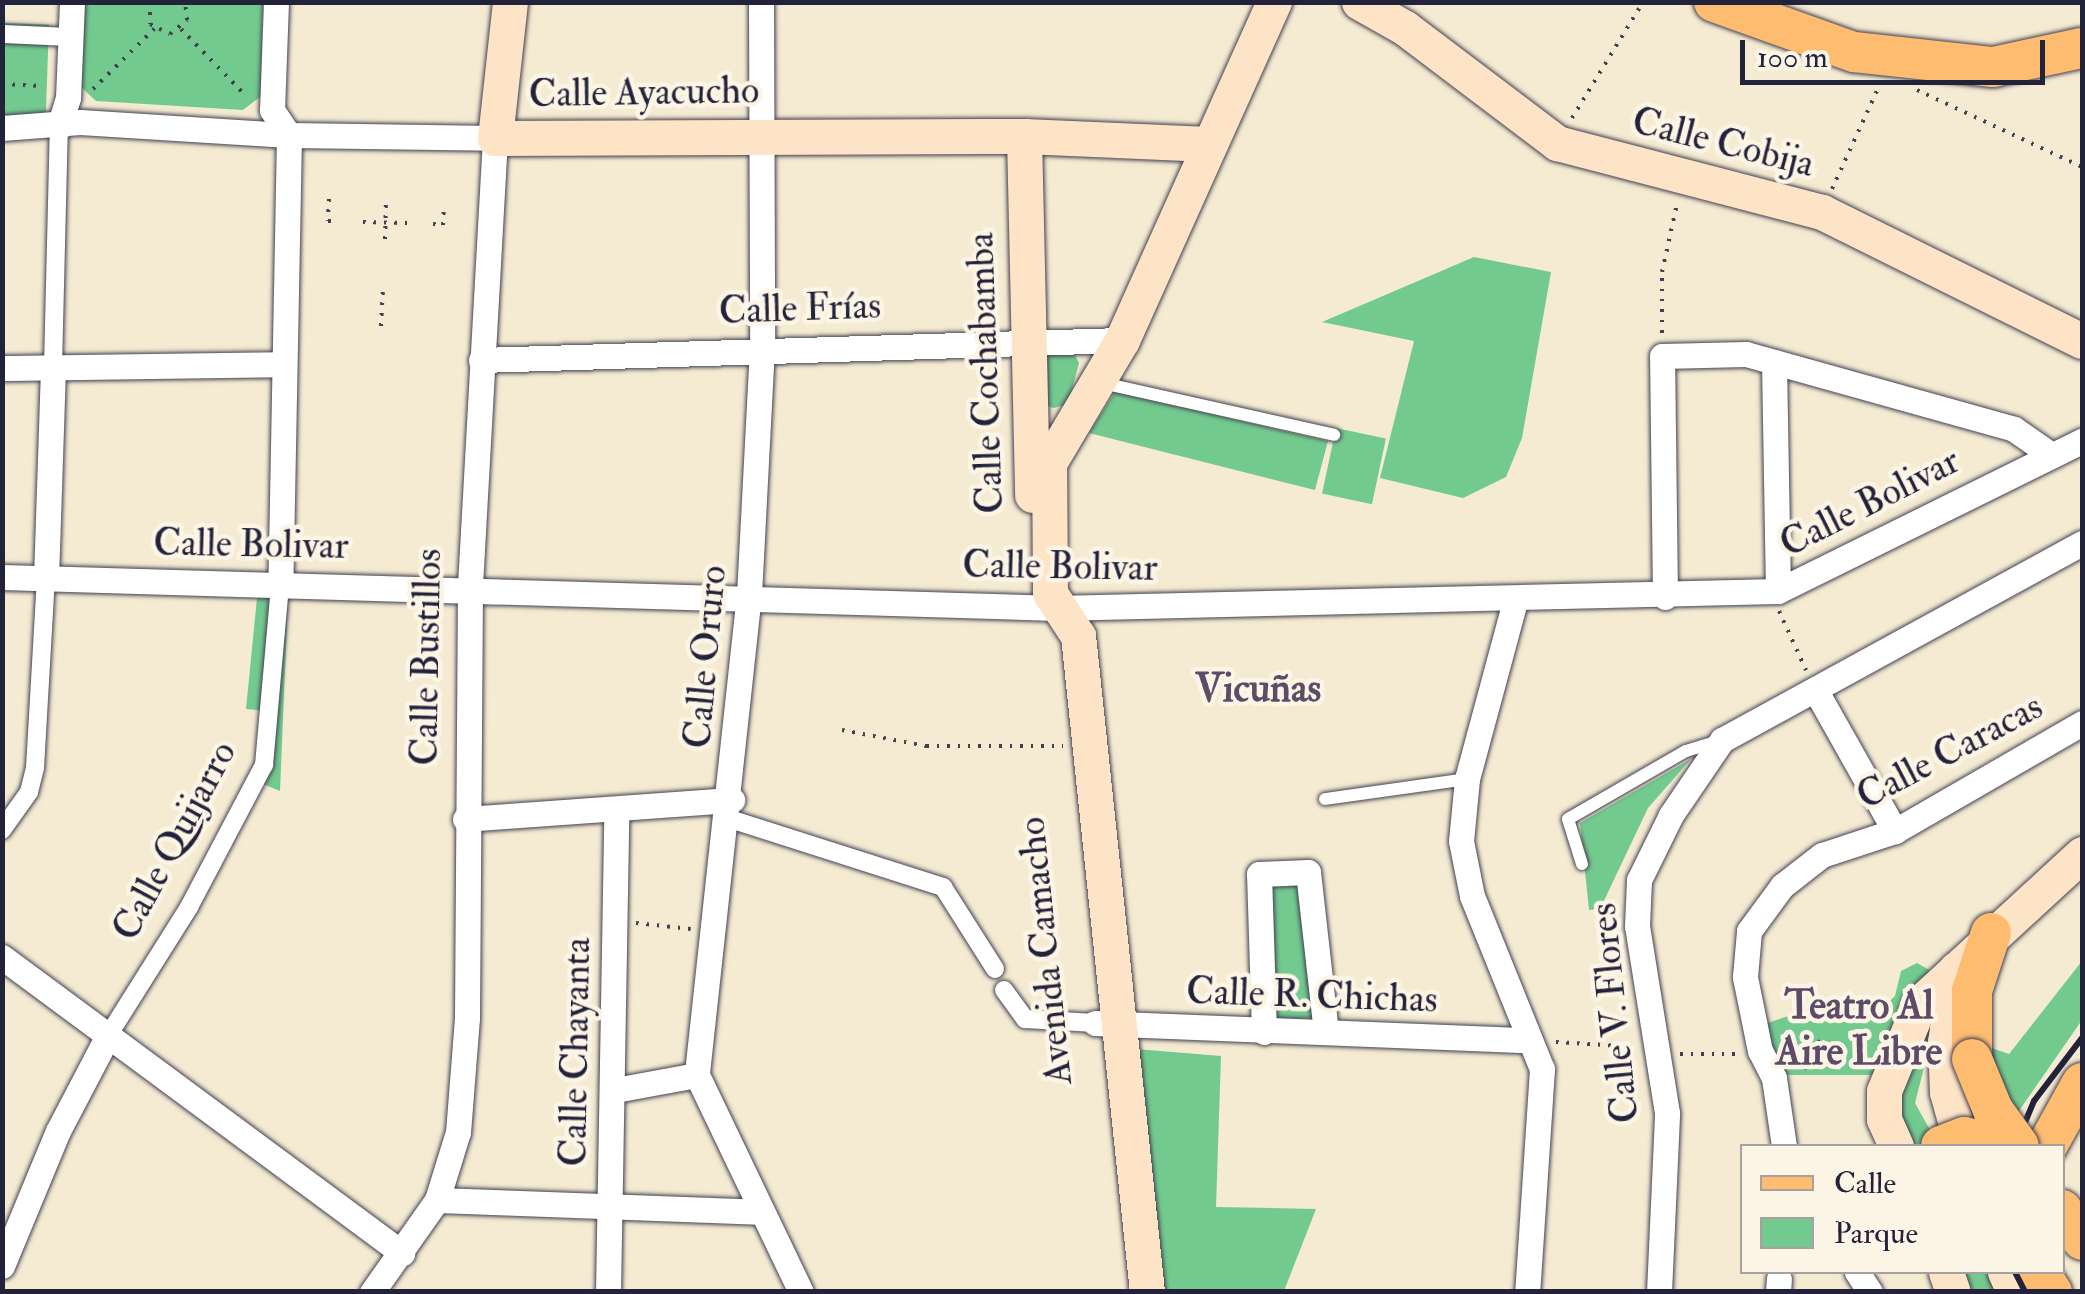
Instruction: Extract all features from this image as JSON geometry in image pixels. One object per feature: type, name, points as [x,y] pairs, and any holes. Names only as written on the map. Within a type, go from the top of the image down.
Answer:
[{"type":"main road","name":"Calle Bustillos","points":[[495,138],[510,2]]},
{"type":"main road","name":"Calle Cochabamba","points":[[1047,607],[1049,463],[1122,340],[1274,2]]},
{"type":"main road","name":"Calle Cobija","points":[[1359,2],[1405,28],[1557,143],[1822,212],[2082,341]]},
{"type":"main road","points":[[1714,2],[1854,52],[1992,67],[2082,48]]},
{"type":"main road","name":"Calle Ayacucho","points":[[495,138],[759,134],[1024,136],[1209,144]]},
{"type":"main road","name":"Calle Cochabamba","points":[[1024,136],[1028,431],[1047,607]]},
{"type":"main road","name":"Avenida Camacho","points":[[1047,607],[1057,636],[1106,1025],[1147,1292]]},
{"type":"main road","name":"Avenida Camacho","points":[[1047,607],[1078,636],[1126,1292]]},
{"type":"main road","points":[[1895,1144],[1884,1119],[1892,1066],[1920,1003],[2082,854]]},
{"type":"main road","points":[[1991,934],[1972,991],[1972,1059],[1993,1110],[2018,1144]]},
{"type":"main road","points":[[1956,969],[1945,1042],[1947,1092],[1961,1144]]},
{"type":"main road","points":[[2048,1144],[2082,1083]]},
{"type":"main road","points":[[1950,1144],[1981,1137],[2002,1144]]},
{"type":"main road","points":[[2065,1214],[2082,1240]]},
{"type":"street","points":[[2,830],[29,792],[35,768],[53,367],[70,125],[72,2]]},
{"type":"street","name":"Calle Quijarro","points":[[2,1266],[58,1131],[106,1039],[189,907],[264,765],[280,584],[289,135],[272,110],[276,2]]},
{"type":"street","name":"Calle Oruro","points":[[696,1075],[710,931],[731,810],[750,594],[762,347],[761,2]]},
{"type":"street","points":[[2,34],[71,37]]},
{"type":"street","name":"Calle Ayacucho","points":[[2,128],[70,125],[289,135],[495,138]]},
{"type":"street","name":"Calle Bustillos","points":[[372,1292],[437,1200],[458,1132],[467,1018],[470,587],[495,138]]},
{"type":"street","name":"Calle Frías","points":[[481,360],[762,347],[1122,340]]},
{"type":"street","points":[[1665,597],[1662,356],[1746,354],[2014,429],[2050,454]]},
{"type":"street","points":[[1774,362],[1778,591]]},
{"type":"street","points":[[2,368],[284,364]]},
{"type":"street","points":[[1028,431],[1065,436]]},
{"type":"street","name":"Calle Bolivar","points":[[2,577],[750,594],[1047,607],[1515,602],[1778,591],[2082,441]]},
{"type":"street","name":"Calle V. Flores","points":[[1659,1292],[1668,1114],[1661,1049],[1637,926],[1639,880],[1671,815],[1722,740],[2082,544]]},
{"type":"street","points":[[1515,602],[1467,779],[1461,841],[1472,896],[1526,1040],[1542,1069],[1527,1292]]},
{"type":"street","points":[[1816,692],[1895,831]]},
{"type":"street","name":"Calle Caracas","points":[[1784,1144],[1774,1078],[1760,1051],[1745,977],[1749,931],[1782,886],[1822,855],[1895,831],[2082,723]]},
{"type":"street","points":[[466,819],[731,810],[944,887],[995,969]]},
{"type":"street","name":"Calle Chayanta","points":[[608,1292],[616,813]]},
{"type":"street","points":[[1264,1032],[1259,874],[1308,872],[1326,1032]]},
{"type":"street","points":[[2,958],[106,1039],[402,1252]]},
{"type":"street","points":[[1004,990],[1025,1019],[1106,1025]]},
{"type":"street","name":"Calle R. Chichas","points":[[1106,1025],[1526,1040]]},
{"type":"street","points":[[614,1090],[696,1075],[801,1292]]},
{"type":"street","points":[[437,1200],[760,1212]]},
{"type":"lane","points":[[1097,382],[1334,435]]},
{"type":"lane","points":[[1582,864],[1568,819],[1686,750],[1722,740]]},
{"type":"lane","points":[[1325,799],[1467,779]]},
{"type":"path","points":[[150,2],[154,29]]},
{"type":"path","points":[[181,29],[185,2]]},
{"type":"path","points":[[1557,143],[1643,2]]},
{"type":"path","points":[[93,89],[154,29],[181,29],[243,93]]},
{"type":"path","points":[[1822,212],[1884,75]]},
{"type":"path","points":[[1901,83],[2082,166]]},
{"type":"path","points":[[2,84],[43,86]]},
{"type":"path","points":[[1662,356],[1662,272],[1684,175]]},
{"type":"path","points":[[328,199],[328,220],[337,221]]},
{"type":"path","points":[[385,239],[386,199]]},
{"type":"path","points":[[433,224],[443,224],[444,204]]},
{"type":"path","points":[[363,222],[406,223]]},
{"type":"path","points":[[382,326],[383,290]]},
{"type":"path","points":[[1778,591],[1779,614],[1816,692]]},
{"type":"path","points":[[842,730],[926,746],[1068,746]]},
{"type":"path","points":[[616,920],[710,931]]},
{"type":"path","points":[[1526,1040],[1661,1049],[1700,1058],[1783,1049],[1804,1068],[1816,1067],[1817,1041],[1852,1065],[1892,1066]]},
{"type":"green space","points":[[83,3],[263,3],[261,96],[243,110],[96,101],[80,86]]},
{"type":"green space","points":[[3,23],[49,25],[46,123],[2,121]]},
{"type":"green space","points":[[1474,257],[1551,272],[1522,438],[1506,477],[1463,498],[1380,478],[1414,341],[1322,322]]},
{"type":"green space","points":[[1049,353],[1074,353],[1079,363],[1068,404],[1054,408],[1038,404],[1033,367]]},
{"type":"green space","points":[[1115,392],[1328,441],[1315,490],[1089,433]]},
{"type":"green space","points":[[1336,428],[1386,439],[1372,504],[1322,494]]},
{"type":"green space","points":[[257,598],[288,598],[280,791],[253,780],[265,711],[246,709]]},
{"type":"green space","points":[[1691,759],[1648,808],[1600,909],[1589,910],[1580,823]]},
{"type":"green space","points":[[1304,885],[1313,1018],[1276,1020],[1267,888]]},
{"type":"green space","points":[[2082,961],[2082,1020],[2014,1118],[1983,1045],[2009,1054]]},
{"type":"green space","points":[[1917,963],[1931,971],[1892,1025],[1879,1075],[1786,1075],[1762,1025],[1838,999],[1875,1015],[1895,996],[1901,971]]},
{"type":"green space","points":[[1938,1013],[1915,1103],[1935,1139],[1928,1144],[1904,1144],[1894,1103],[1903,1065]]},
{"type":"green space","points":[[1136,1049],[1221,1056],[1216,1207],[1316,1209],[1284,1291],[1159,1291]]},
{"type":"green space","points":[[1956,1274],[1994,1274],[2002,1291],[1963,1291]]},
{"type":"railway","points":[[2016,1144],[2034,1101],[2082,1038]]},
{"type":"railway","points":[[2016,1274],[2025,1292]]},
{"type":"district","name":"Vicuñas","points":[[1258,689]]},
{"type":"district","name":"Teatro Al Aire Libre","points":[[1859,1029]]}]
